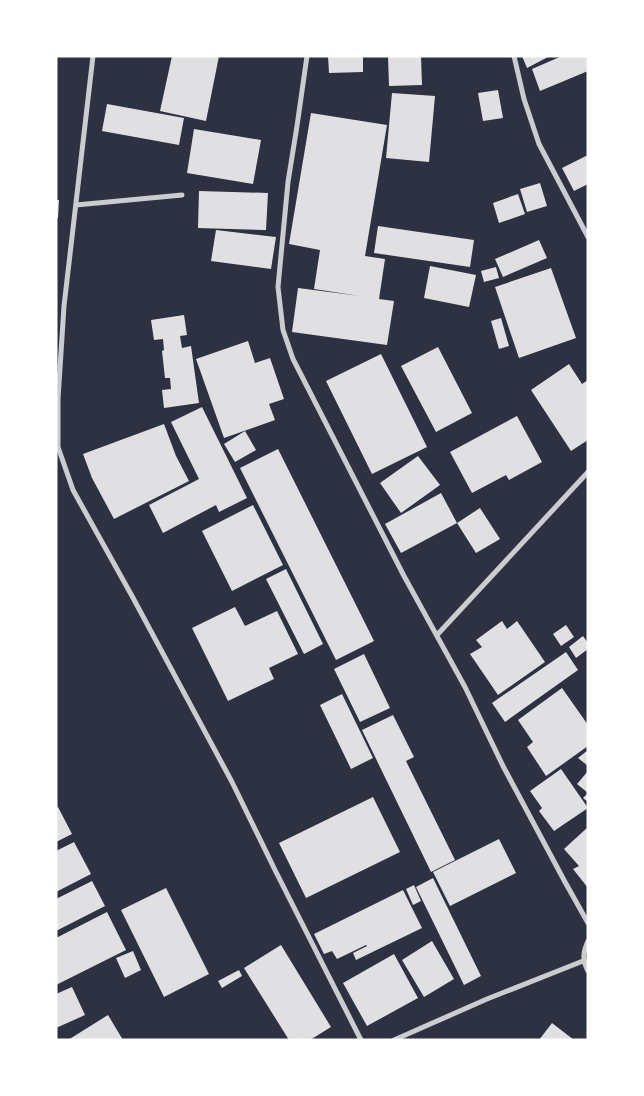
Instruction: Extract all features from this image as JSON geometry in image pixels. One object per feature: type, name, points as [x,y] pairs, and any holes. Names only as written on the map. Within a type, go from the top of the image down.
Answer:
[{"type":"street","points":[[93,56],[64,306],[58,399],[58,447],[73,490],[232,782],[362,1040]]},
{"type":"street","points":[[307,56],[288,182],[278,287],[283,330],[293,359],[404,576],[465,687],[504,766],[588,923]]},
{"type":"street","points":[[514,56],[524,99],[539,144],[588,238]]},
{"type":"street","points":[[76,205],[182,195]]},
{"type":"street","points":[[437,635],[588,472]]},
{"type":"street","points":[[588,941],[583,951],[583,961],[588,971]]},
{"type":"street","points":[[394,1040],[487,999],[583,961]]},
{"type":"building","points":[[172,56],[219,56],[206,121],[160,111]]},
{"type":"building","points":[[328,56],[363,56],[363,72],[329,73]]},
{"type":"building","points":[[388,56],[421,56],[422,85],[389,86]]},
{"type":"building","points":[[522,56],[550,56],[527,68]]},
{"type":"building","points":[[562,56],[588,56],[588,71],[540,91],[532,69]]},
{"type":"building","points":[[498,90],[503,118],[483,121],[478,93]]},
{"type":"building","points":[[392,93],[435,96],[429,162],[386,158]]},
{"type":"building","points":[[107,104],[184,118],[179,145],[102,131]]},
{"type":"building","points":[[311,113],[387,125],[365,256],[385,259],[379,299],[394,301],[387,345],[292,332],[298,288],[360,296],[314,289],[320,250],[289,244]]},
{"type":"building","points":[[194,129],[261,140],[253,184],[187,173]]},
{"type":"building","points":[[588,155],[588,184],[574,191],[562,168]]},
{"type":"building","points":[[540,183],[547,206],[527,212],[520,189]]},
{"type":"building","points":[[199,191],[268,193],[266,230],[198,228]]},
{"type":"building","points":[[518,194],[525,214],[499,223],[493,203]]},
{"type":"building","points":[[56,200],[59,200],[58,218],[56,218]]},
{"type":"building","points":[[378,226],[474,240],[470,267],[374,253]]},
{"type":"building","points":[[216,230],[276,237],[271,269],[211,261]]},
{"type":"building","points":[[539,240],[547,258],[503,277],[495,259]]},
{"type":"building","points":[[430,266],[476,275],[469,307],[424,298]]},
{"type":"building","points":[[496,267],[499,278],[484,282],[481,271]]},
{"type":"building","points":[[551,268],[576,338],[519,358],[495,287]]},
{"type":"building","points":[[184,315],[187,335],[180,336],[182,348],[191,346],[199,403],[164,408],[162,390],[171,389],[170,378],[165,378],[162,351],[164,350],[163,339],[154,340],[151,320]]},
{"type":"building","points":[[501,318],[509,346],[499,349],[491,321]]},
{"type":"building","points":[[248,341],[255,363],[270,358],[284,399],[269,404],[275,420],[224,438],[196,359]]},
{"type":"building","points":[[438,347],[472,413],[436,432],[401,366]]},
{"type":"building","points":[[381,354],[427,447],[372,474],[326,381]]},
{"type":"building","points":[[569,364],[582,384],[588,380],[588,440],[571,451],[531,390]]},
{"type":"building","points":[[202,407],[247,498],[219,512],[216,505],[163,533],[149,505],[199,479],[171,422]]},
{"type":"building","points":[[517,416],[542,462],[509,480],[506,475],[472,493],[450,452]]},
{"type":"building","points":[[164,424],[176,456],[189,481],[114,519],[92,478],[83,454]]},
{"type":"building","points":[[245,431],[256,450],[235,462],[224,444]]},
{"type":"building","points":[[278,449],[374,641],[336,660],[240,468]]},
{"type":"building","points":[[418,456],[440,485],[401,513],[380,483]]},
{"type":"building","points":[[441,493],[457,523],[401,553],[385,524]]},
{"type":"building","points":[[253,505],[283,565],[232,591],[202,531]]},
{"type":"building","points":[[480,508],[500,539],[476,553],[457,523]]},
{"type":"building","points":[[286,569],[323,644],[304,654],[266,579]]},
{"type":"building","points":[[235,607],[245,626],[277,611],[298,654],[269,668],[274,679],[228,701],[192,628]]},
{"type":"building","points":[[502,621],[507,629],[517,621],[545,662],[498,695],[470,654],[482,647],[476,640]]},
{"type":"building","points":[[566,625],[574,637],[561,646],[553,634]]},
{"type":"building","points":[[583,636],[588,643],[588,649],[576,658],[569,647]]},
{"type":"building","points":[[566,652],[578,670],[505,722],[492,703]]},
{"type":"building","points":[[364,654],[390,708],[360,722],[334,669]]},
{"type":"building","points":[[562,688],[588,725],[588,746],[546,776],[527,747],[533,742],[518,720]]},
{"type":"building","points":[[342,694],[373,758],[351,769],[320,705]]},
{"type":"building","points":[[393,715],[414,757],[406,761],[455,860],[431,872],[362,730]]},
{"type":"building","points":[[588,750],[588,766],[578,758]]},
{"type":"building","points":[[561,769],[588,808],[554,831],[539,811],[542,808],[530,791]]},
{"type":"building","points":[[588,771],[588,793],[577,784]]},
{"type":"building","points":[[588,793],[588,802],[583,798]]},
{"type":"building","points":[[373,797],[400,852],[306,898],[279,843]]},
{"type":"building","points":[[58,807],[72,834],[56,842],[56,808]]},
{"type":"building","points":[[588,827],[588,888],[573,869],[579,866],[564,849]]},
{"type":"building","points":[[499,839],[516,873],[450,906],[433,872]]},
{"type":"building","points":[[74,842],[91,874],[56,892],[56,851]]},
{"type":"building","points":[[433,878],[481,976],[464,985],[416,887]]},
{"type":"building","points":[[92,881],[105,906],[56,931],[56,899]]},
{"type":"building","points":[[414,885],[421,901],[413,905],[406,889]]},
{"type":"building","points":[[166,888],[209,974],[164,997],[121,910]]},
{"type":"building","points":[[403,890],[422,928],[356,960],[353,953],[366,945],[337,959],[332,951],[324,954],[314,934]]},
{"type":"building","points":[[107,912],[126,950],[56,985],[56,938]]},
{"type":"building","points":[[432,941],[454,979],[424,997],[402,960]]},
{"type":"building","points":[[281,945],[331,1027],[310,1040],[289,1040],[244,968]]},
{"type":"building","points":[[133,951],[141,970],[125,978],[116,958]]},
{"type":"building","points":[[394,954],[418,998],[367,1026],[343,983]]},
{"type":"building","points":[[239,970],[242,976],[222,988],[218,981]]},
{"type":"building","points":[[72,987],[85,1015],[56,1028],[56,994]]},
{"type":"building","points":[[108,1015],[123,1040],[68,1040]]},
{"type":"building","points":[[552,1023],[574,1040],[539,1040]]}]
